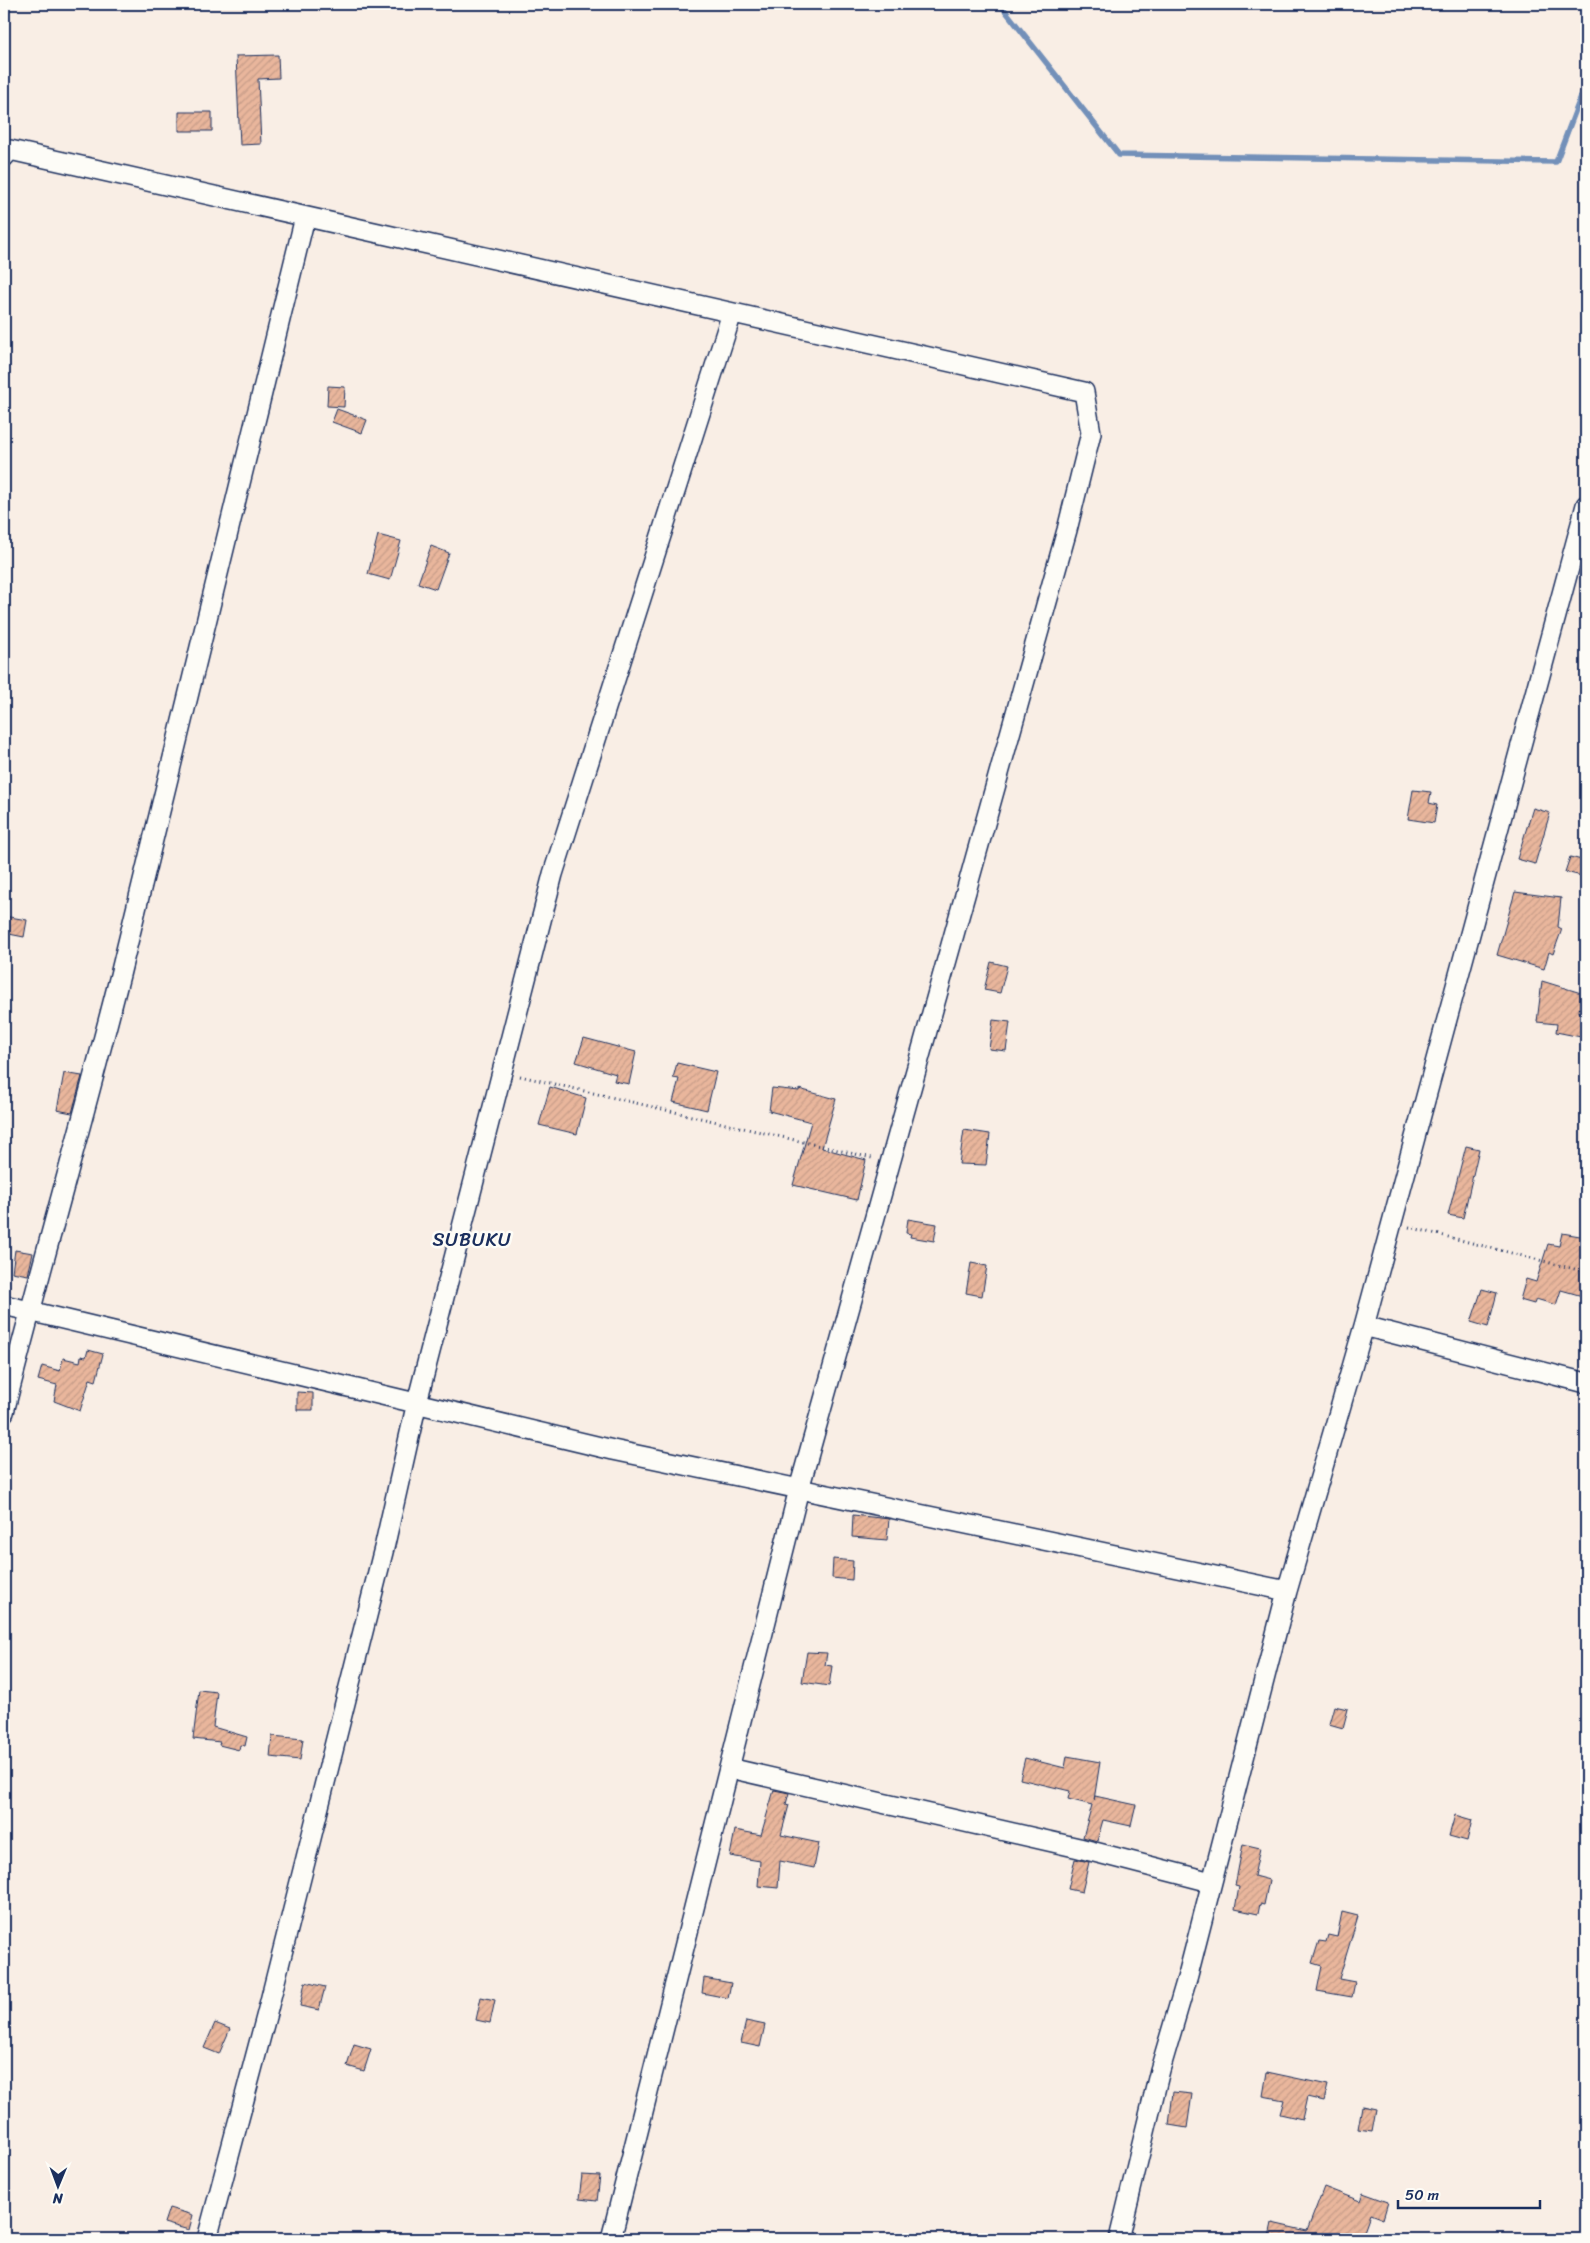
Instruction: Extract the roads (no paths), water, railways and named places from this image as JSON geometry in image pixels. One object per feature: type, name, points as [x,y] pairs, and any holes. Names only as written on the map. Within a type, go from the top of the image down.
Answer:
[{"type":"street","points":[[4,158],[10,150],[1084,392],[1090,433],[1067,530],[799,1488],[611,2239]]},
{"type":"street","points":[[4,1412],[119,977],[305,217]]},
{"type":"street","points":[[207,2239],[272,1994],[385,1544],[418,1402],[554,874],[732,313]]},
{"type":"street","points":[[1119,2239],[1160,2070],[1188,1975],[1286,1591],[1364,1326],[1586,505]]},
{"type":"street","points":[[4,1305],[243,1363],[418,1402],[613,1450],[1286,1591]]},
{"type":"street","points":[[1364,1326],[1586,1383]]},
{"type":"street","points":[[729,1768],[1079,1848],[1211,1882]]},
{"type":"waterway","points":[[1000,4],[1119,155],[1556,162],[1586,83]]},
{"type":"district","name":"SUBUKU","points":[[472,1239]]}]
